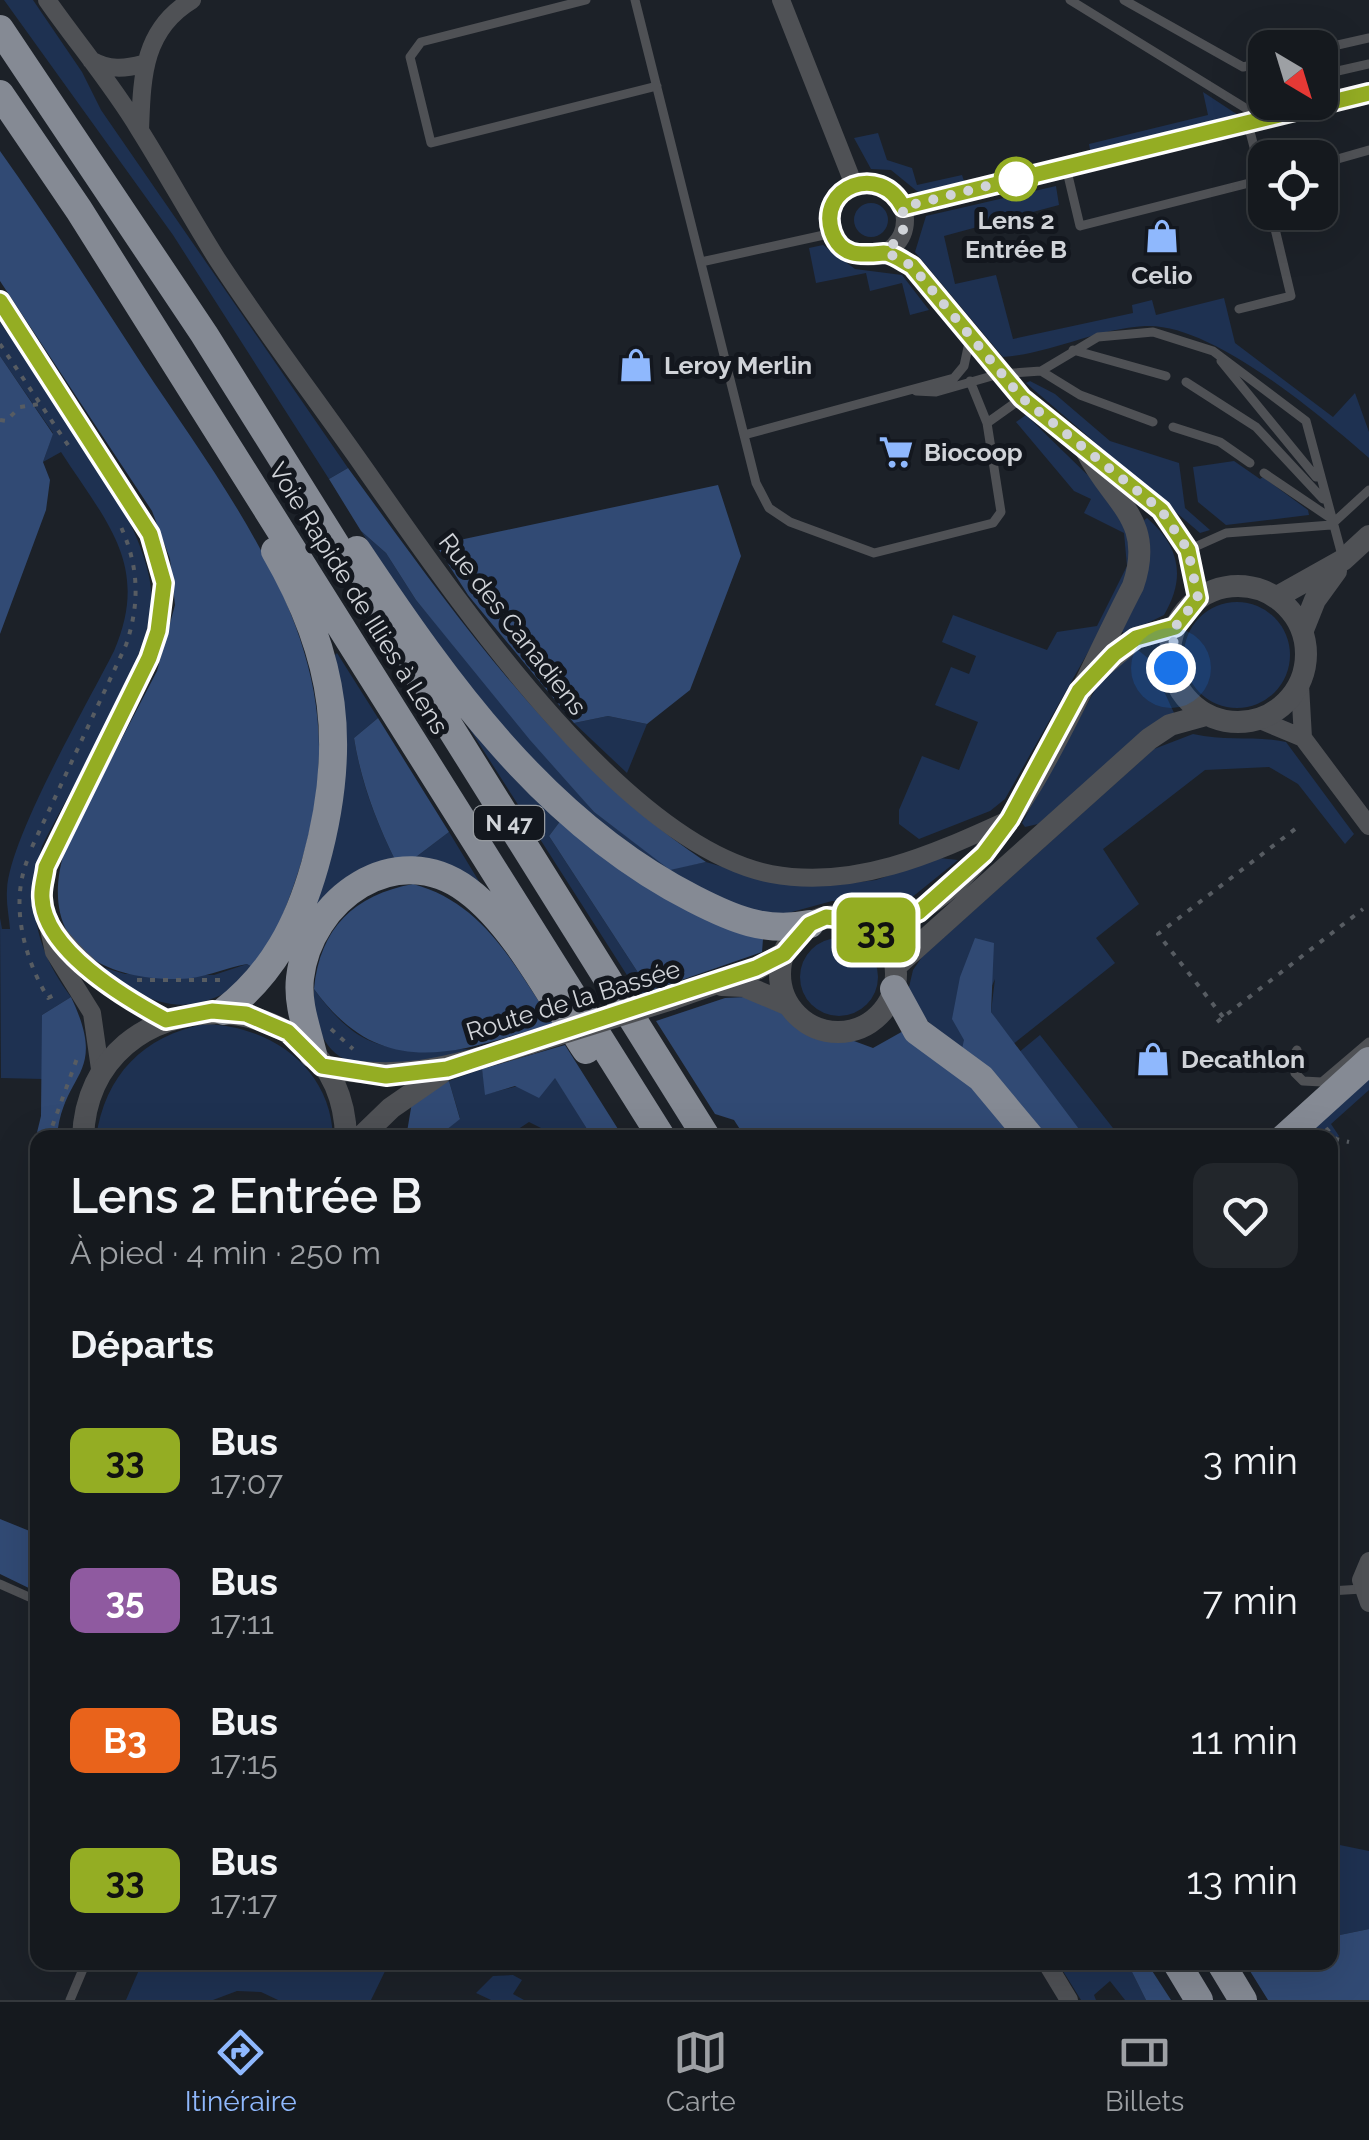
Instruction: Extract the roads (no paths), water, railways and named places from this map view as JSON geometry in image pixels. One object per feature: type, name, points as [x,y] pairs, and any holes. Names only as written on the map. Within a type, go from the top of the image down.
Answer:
[{"type":"highway","name":"N 47","points":[[0,29],[110,189],[701,1130]]},
{"type":"highway","name":"Voie Rapide de Illies à Lens","points":[[0,94],[266,506],[657,1130]]},
{"type":"highway","points":[[224,1011],[269,969],[289,936],[307,894],[334,781],[336,741],[326,666],[314,629],[269,540],[266,506]]},
{"type":"highway","points":[[310,509],[352,541],[442,670],[519,765],[586,830],[658,881],[724,914],[780,930],[810,924]]},
{"type":"highway","points":[[318,1060],[300,1003],[300,981],[318,925],[351,888],[372,877],[416,870],[453,881],[484,904],[600,1071],[637,1097]]},
{"type":"highway","points":[[895,977],[917,1031],[980,1078],[1024,1130]]},
{"type":"highway","points":[[1293,1130],[1369,1060]]},
{"type":"highway","points":[[1181,1970],[1198,2000]]},
{"type":"highway","points":[[1225,1970],[1243,2000]]},
{"type":"street","name":"Rue des Canadiens","points":[[47,0],[140,130],[218,260],[432,564],[563,730],[623,787],[676,829],[726,858],[770,874],[818,877],[872,872],[930,856],[1010,819]]},
{"type":"street","points":[[140,130],[143,64],[161,29],[192,0]]},
{"type":"street","points":[[780,0],[854,185]]},
{"type":"street","points":[[89,59],[103,67],[143,64]]},
{"type":"street","points":[[1338,100],[1369,94]]},
{"type":"street","points":[[903,207],[1258,120]]},
{"type":"street","points":[[886,252],[903,233],[903,207],[889,188],[865,182],[854,185],[836,200],[832,233],[839,244],[861,256],[886,252],[912,266],[1022,398],[1161,510],[1188,550],[1198,598]]},
{"type":"street","points":[[0,301],[134,504],[160,560],[164,583],[161,620],[149,658],[46,867],[42,898],[54,952],[92,1012],[100,1076]]},
{"type":"street","points":[[878,931],[919,912],[950,888],[1010,819],[1133,586],[1140,551],[1134,518],[1098,475],[1087,452]]},
{"type":"street","points":[[1303,738],[1303,630],[1315,600],[1344,560],[1369,536]]},
{"type":"street","points":[[1277,597],[1344,560]]},
{"type":"street","points":[[1303,630],[1277,597],[1238,585],[1198,598],[1175,627],[1170,647],[1174,677],[1190,703],[1206,715],[1224,721],[1260,720],[1303,738],[1369,826]]},
{"type":"street","points":[[1079,691],[1114,654],[1136,638],[1175,627]]},
{"type":"street","points":[[1260,720],[1276,712],[1300,685]]},
{"type":"street","points":[[895,977],[878,931],[845,916],[810,924],[784,954],[782,989],[789,1005],[816,1028],[851,1031],[882,1013],[895,977],[1149,739],[1170,725],[1206,715]]},
{"type":"street","points":[[47,920],[72,952],[115,991],[166,1020]]},
{"type":"street","name":"Route de la Bassée","points":[[318,1060],[386,1076],[447,1069],[716,984],[784,954]]},
{"type":"street","name":"Route de la Bassée","points":[[716,984],[744,986],[789,1005]]},
{"type":"street","points":[[84,1130],[100,1076],[128,1044],[166,1020],[224,1011],[276,1026],[318,1060],[342,1107],[345,1130]]},
{"type":"street","name":"Route de la Bassée","points":[[368,1130],[391,1108],[447,1069]]},
{"type":"street","points":[[1366,1596],[1369,1561]]},
{"type":"street","points":[[1051,1970],[1069,2000]]},
{"type":"lane","points":[[586,0],[421,42],[410,58],[431,142],[657,86]]},
{"type":"lane","points":[[636,0],[756,483],[769,508],[790,522],[874,553],[992,524],[1002,512],[987,424],[970,381]]},
{"type":"lane","points":[[1070,0],[1255,121],[1258,140]]},
{"type":"lane","points":[[1124,0],[1243,67],[1248,66]]},
{"type":"lane","points":[[1338,45],[1369,38]]},
{"type":"lane","points":[[1338,71],[1369,64]]},
{"type":"lane","points":[[1338,159],[1369,150]]},
{"type":"lane","points":[[1066,167],[1080,226],[1248,186]]},
{"type":"lane","points":[[1239,309],[1291,296],[1275,230]]},
{"type":"lane","points":[[701,262],[832,233]]},
{"type":"lane","points":[[916,391],[936,392],[999,374],[1041,371],[1098,337],[1136,332],[1153,332],[1214,352],[1302,415],[1344,560]]},
{"type":"lane","points":[[744,435],[954,378],[964,366],[970,338]]},
{"type":"lane","points":[[1073,350],[1166,376]]},
{"type":"lane","points":[[1214,352],[1320,482]]},
{"type":"lane","points":[[1041,371],[1080,395],[1152,422]]},
{"type":"lane","points":[[1186,382],[1256,427],[1325,501]]},
{"type":"lane","points":[[987,424],[1022,398]]},
{"type":"lane","points":[[1173,427],[1220,442],[1250,462]]},
{"type":"lane","points":[[1264,473],[1330,521]]},
{"type":"lane","points":[[1188,550],[1226,533],[1330,521],[1369,490]]},
{"type":"lane","points":[[1303,1081],[1322,1082],[1369,1042]]},
{"type":"lane","points":[[1297,1050],[1292,1065],[1319,1106]]},
{"type":"lane","points":[[0,1584],[30,1597]]},
{"type":"lane","points":[[1338,1592],[1366,1596]]},
{"type":"lane","points":[[70,2000],[83,1970]]},
{"type":"place","name":"Lens 2 Entrée B","points":[[1016,179]]},
{"type":"place","name":"Celio","points":[[1162,236]]},
{"type":"place","name":"Leroy Merlin","points":[[636,365]]},
{"type":"place","name":"Biocoop","points":[[896,452]]},
{"type":"place","name":"Decathlon","points":[[1153,1059]]}]
